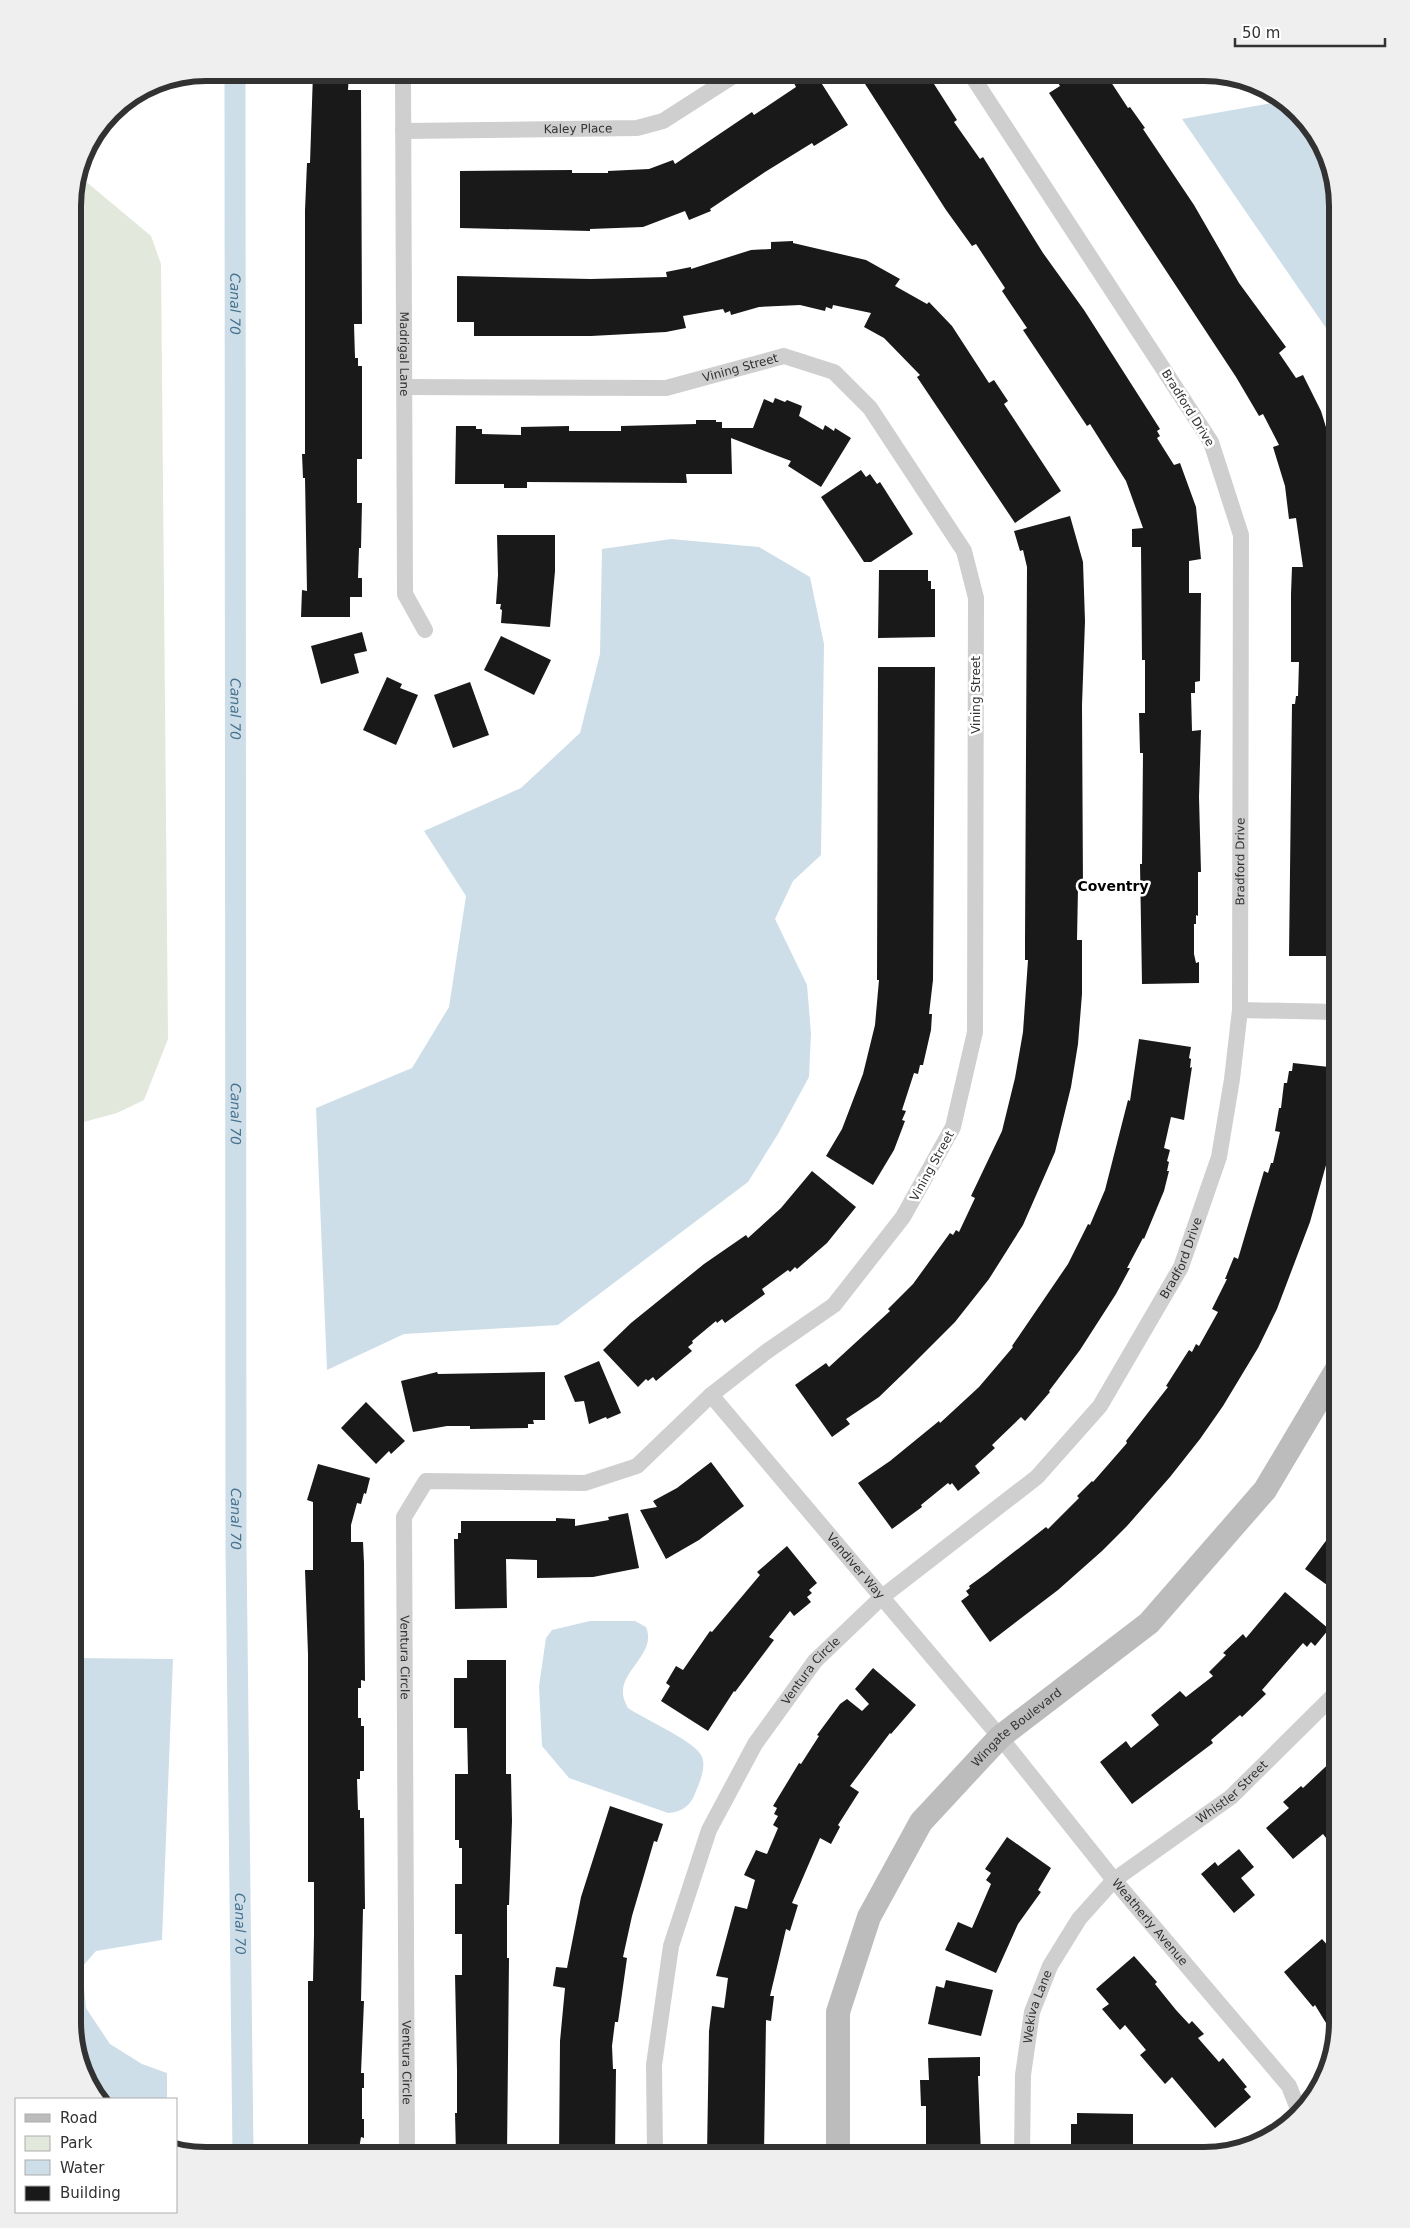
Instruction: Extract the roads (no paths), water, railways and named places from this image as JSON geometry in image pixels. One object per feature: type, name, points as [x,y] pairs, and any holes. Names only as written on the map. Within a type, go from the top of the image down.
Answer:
[{"type":"street","name":"Madrigal Lane","points":[[403,81],[405,594],[425,630]]},
{"type":"street","name":"Kaley Place","points":[[403,131],[637,128],[663,121],[725,82]]},
{"type":"street","name":"Bradford Drive","points":[[882,1597],[1037,1478],[1100,1406],[1181,1268],[1219,1157],[1232,1079],[1240,1010],[1241,535],[1212,442],[976,82]]},
{"type":"street","name":"Vining Street","points":[[405,387],[666,388],[784,356],[834,372],[870,408],[964,551],[976,598],[975,1032],[953,1127],[903,1218],[834,1305],[766,1352],[711,1395]]},
{"type":"street","points":[[1240,1010],[1329,1012]]},
{"type":"street","name":"Wingate Boulevard","points":[[838,2147],[838,2012],[869,1917],[921,1822],[1000,1737],[1149,1623],[1265,1490],[1329,1384]]},
{"type":"street","name":"Vandiver Way","points":[[711,1395],[1000,1737]]},
{"type":"street","name":"Ventura Circle","points":[[407,2146],[404,1516],[426,1481],[585,1483],[637,1466],[711,1395]]},
{"type":"street","name":"Ventura Circle","points":[[655,2146],[654,2065],[670,1946],[709,1830],[755,1744],[810,1669],[882,1597]]},
{"type":"street","name":"Whistler Street","points":[[1114,1880],[1231,1796],[1329,1701]]},
{"type":"street","name":"Weatherly Avenue","points":[[1000,1737],[1114,1880],[1289,2086],[1297,2105]]},
{"type":"street","name":"Wekiva Lane","points":[[1022,2147],[1023,2076],[1032,2012],[1050,1966],[1074,1927],[1114,1880]]},
{"type":"water","points":[[1274,103],[1298,124],[1308,137],[1322,166],[1329,206],[1329,332],[1182,119]]},
{"type":"water","points":[[671,539],[759,547],[810,577],[824,644],[821,855],[793,881],[775,919],[807,985],[811,1033],[809,1077],[778,1134],[748,1182],[558,1325],[404,1334],[327,1370],[316,1108],[412,1068],[449,1007],[466,896],[424,831],[521,788],[580,733],[600,654],[602,549]]},
{"type":"water","points":[[590,1621],[635,1621],[646,1627],[647,1645],[624,1684],[623,1693],[628,1708],[681,1738],[698,1751],[702,1757],[703,1770],[699,1783],[691,1801],[682,1810],[668,1813],[569,1778],[542,1746],[539,1686],[546,1638],[552,1630]]},
{"type":"water","points":[[81,1658],[173,1659],[162,1940],[96,1951],[82,1967],[86,2008],[110,2044],[142,2064],[167,2073],[167,2098],[107,2098],[91,2070],[82,2038]]},
{"type":"waterway","name":"Canal 70","points":[[235,81],[236,1548],[243,2146]]},
{"type":"district","name":"Coventry","points":[[1113,886]]}]
